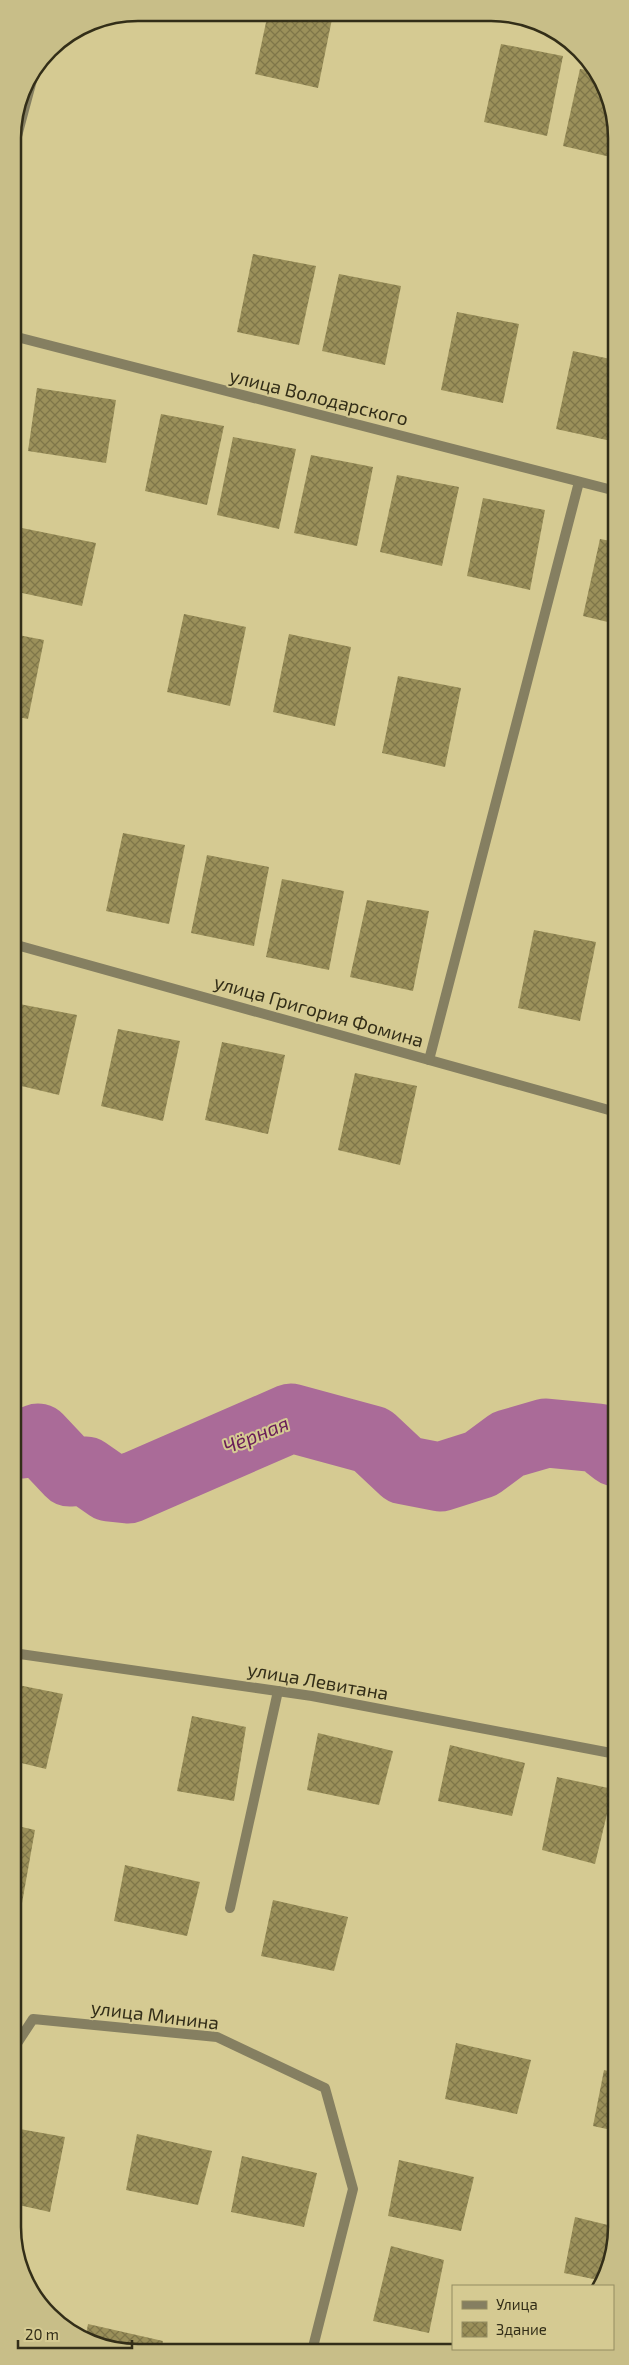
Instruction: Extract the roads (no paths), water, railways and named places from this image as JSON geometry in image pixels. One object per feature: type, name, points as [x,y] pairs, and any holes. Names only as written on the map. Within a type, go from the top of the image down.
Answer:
[{"type":"street","name":"улица Володарского","points":[[22,338],[608,489]]},
{"type":"street","points":[[428,1060],[579,482]]},
{"type":"street","name":"улица Григория Фомина","points":[[22,946],[608,1110]]},
{"type":"street","name":"улица Левитана","points":[[21,1653],[278,1691],[607,1752]]},
{"type":"street","points":[[230,1908],[278,1691]]},
{"type":"street","name":"улица Минина","points":[[21,2037],[33,2019],[217,2037],[325,2088],[353,2188],[314,2344]]},
{"type":"waterway","name":"Чёрная","points":[[21,1444],[38,1438],[70,1472],[86,1471],[109,1487],[128,1489],[291,1418],[372,1440],[404,1470],[440,1477],[481,1464],[508,1444],[546,1433],[598,1438],[607,1445]]}]
